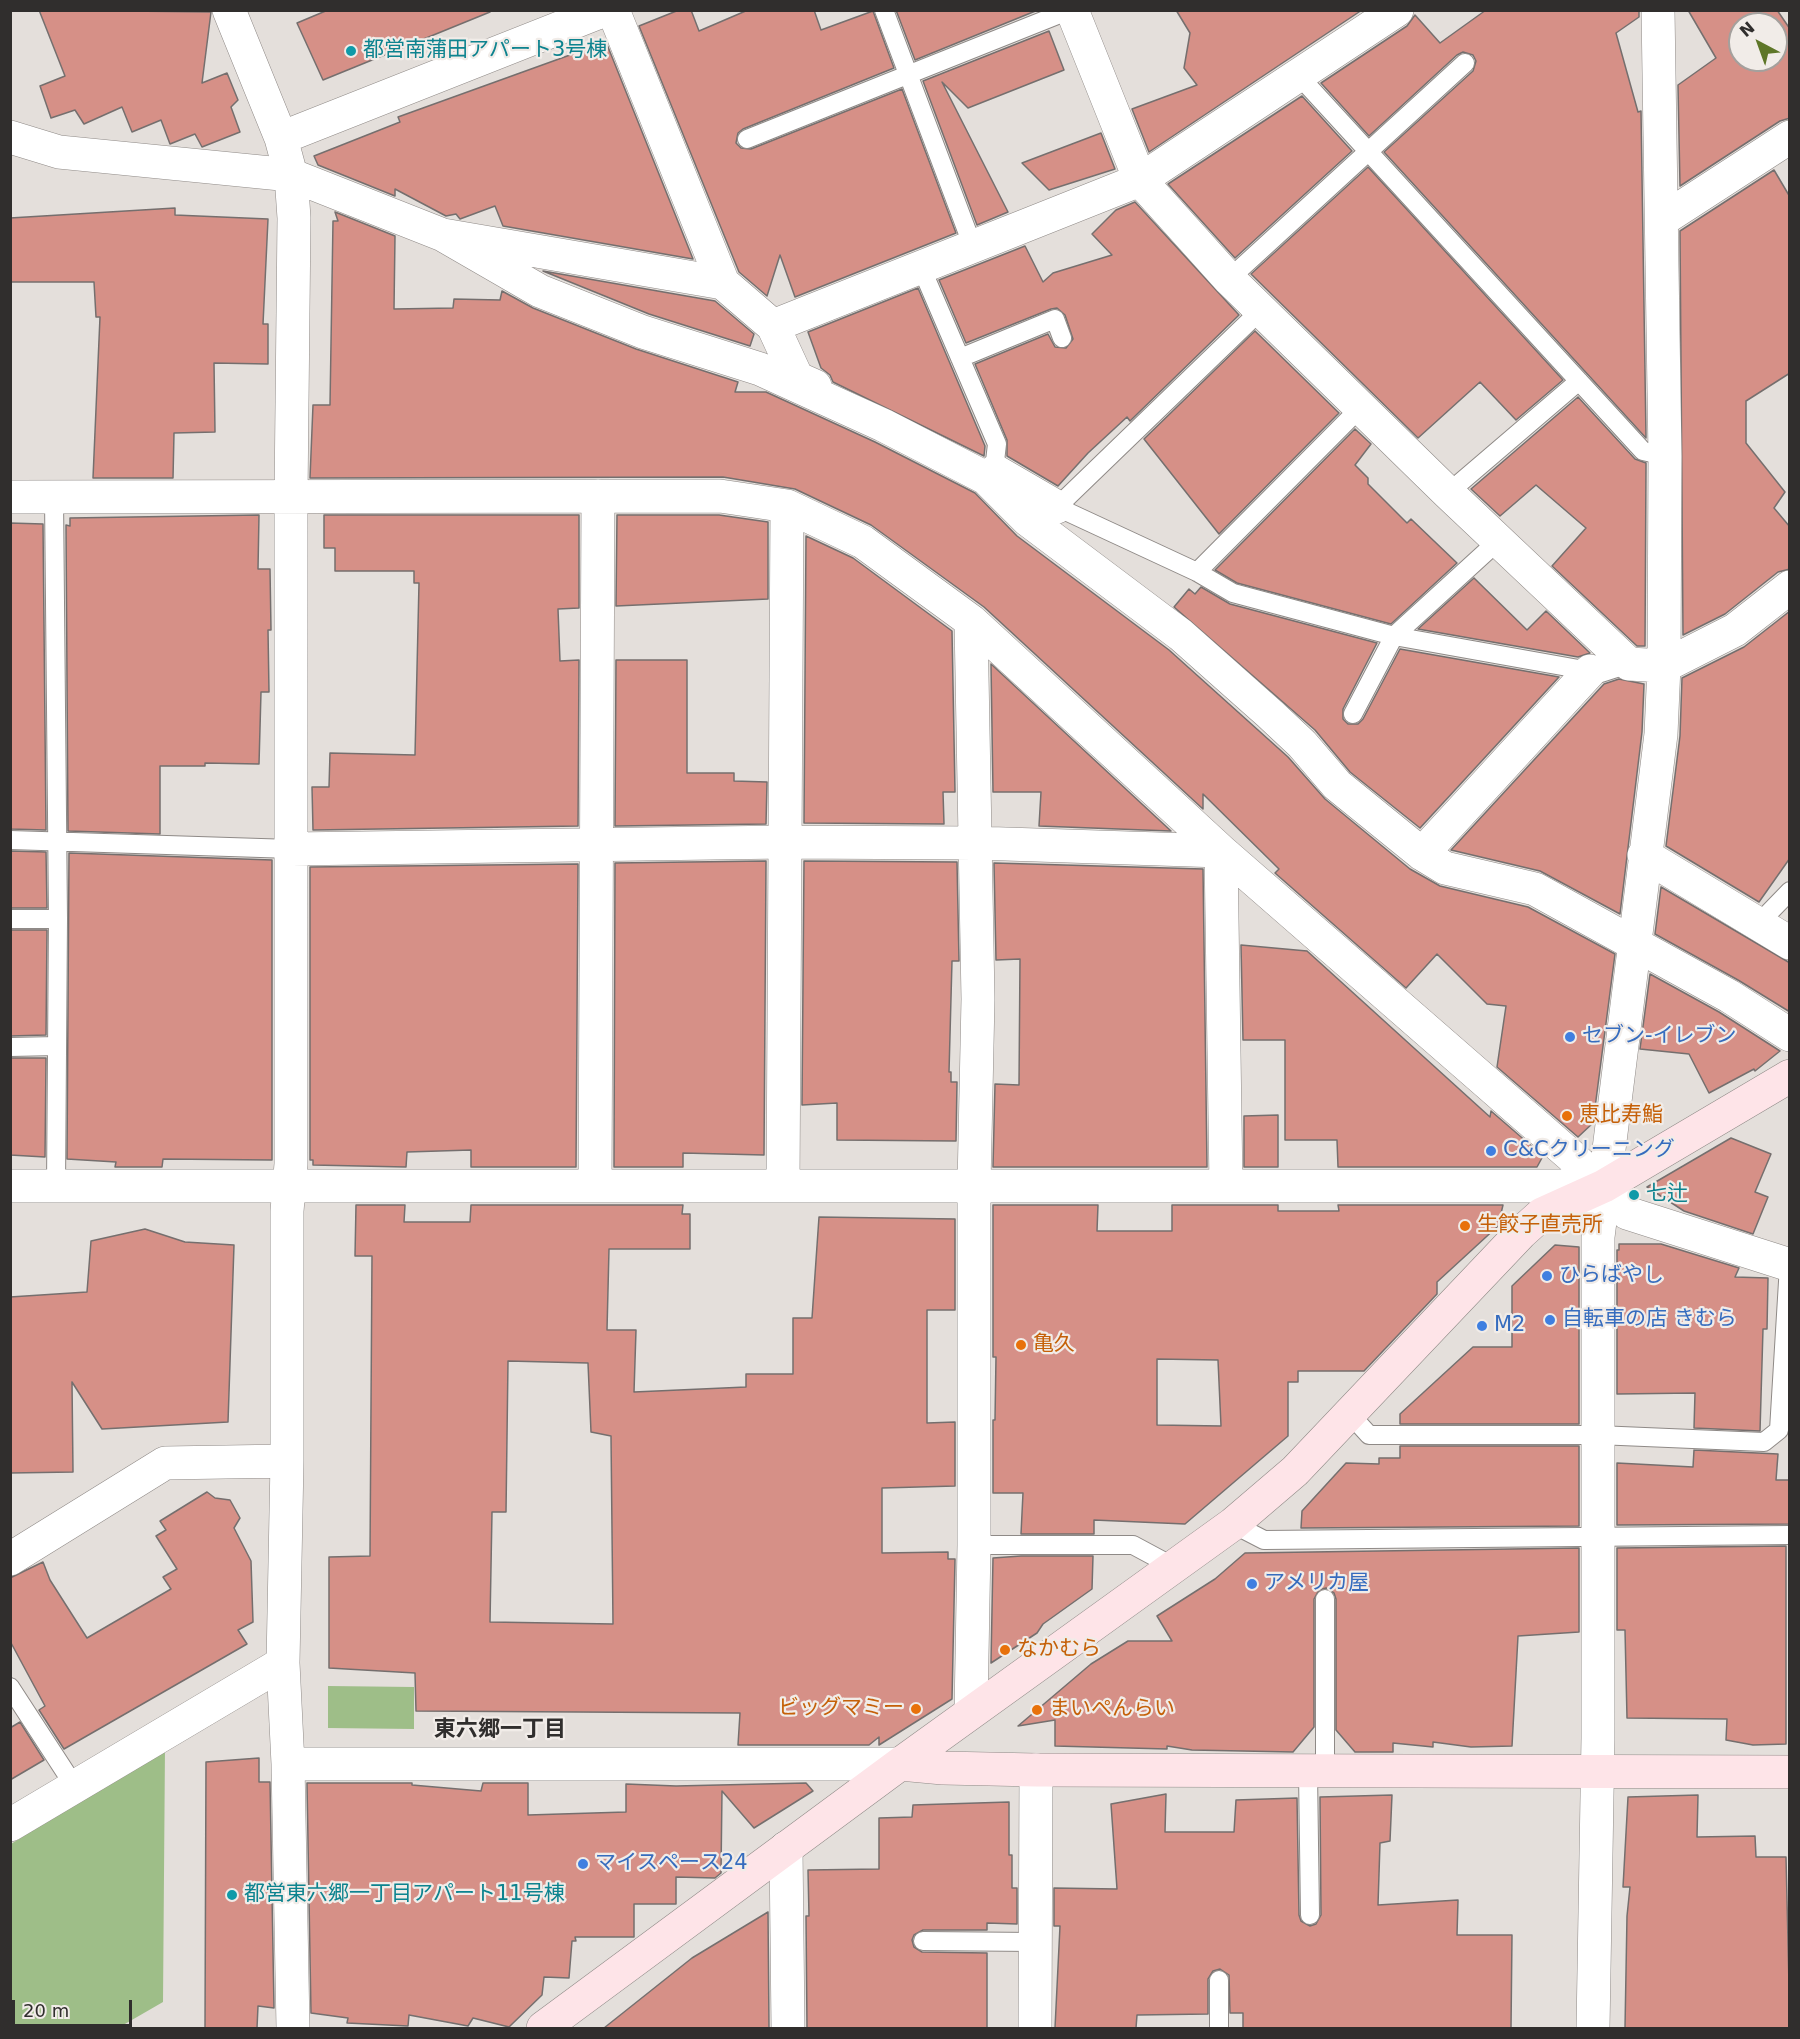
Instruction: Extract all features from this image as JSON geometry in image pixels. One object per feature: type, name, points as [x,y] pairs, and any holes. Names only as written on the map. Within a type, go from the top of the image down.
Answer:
[{"type":"street","points":[[230,10],[281,138],[291,175],[294,218],[291,497],[292,849],[283,1663],[288,1764],[292,2028]]},
{"type":"street","points":[[281,138],[605,10]]},
{"type":"street","points":[[613,10],[723,284],[773,326],[797,378],[994,470],[1056,507]]},
{"type":"street","points":[[1071,10],[1140,180],[1229,279],[1497,541],[1629,664],[1664,666],[1735,630],[1790,587]]},
{"type":"street","points":[[773,326],[1140,180],[1300,77],[1397,10]]},
{"type":"street","points":[[1593,2028],[1598,1772],[1598,1237],[1644,855],[1661,734],[1664,666],[1665,456],[1658,10]]},
{"type":"street","points":[[10,136],[59,152],[291,175],[443,235],[540,291],[644,332],[760,369],[883,425],[987,478],[1028,520],[1198,650],[1294,736],[1336,785],[1422,854],[1445,868],[1534,889],[1729,996],[1790,1035]]},
{"type":"street","points":[[1662,220],[1790,136]]},
{"type":"street","points":[[443,235],[723,284]]},
{"type":"street","points":[[595,1186],[598,496]]},
{"type":"street","points":[[10,497],[720,496],[788,506],[863,542],[971,621],[1221,851],[1473,1068],[1604,1186],[1626,1212],[1789,1265]]},
{"type":"street","points":[[783,1186],[788,506]]},
{"type":"street","points":[[971,621],[978,999],[974,1185],[974,1545],[971,1712]]},
{"type":"street","points":[[1422,854],[1590,671]]},
{"type":"street","points":[[292,849],[785,842],[975,843],[1221,851]]},
{"type":"street","points":[[1221,851],[1226,1186]]},
{"type":"street","points":[[1644,855],[1790,943]]},
{"type":"street","points":[[543,2028],[971,1712],[1233,1524],[1295,1471],[1521,1233],[1542,1215],[1604,1186],[1790,1076]]},
{"type":"street","points":[[10,1186],[1604,1186]]},
{"type":"street","points":[[10,1559],[165,1463],[287,1461]]},
{"type":"street","points":[[10,1825],[283,1663]]},
{"type":"street","points":[[288,1764],[900,1764],[943,1768],[1036,1770],[1790,1772]]},
{"type":"street","points":[[1035,2028],[1036,1770]]},
{"type":"street","points":[[786,1848],[788,2028]]},
{"type":"lane","points":[[884,10],[973,247]]},
{"type":"lane","points":[[747,139],[1071,10]]},
{"type":"lane","points":[[1229,279],[1465,63]]},
{"type":"lane","points":[[1300,77],[1643,451],[1665,456]]},
{"type":"lane","points":[[921,267],[997,444],[994,470]]},
{"type":"lane","points":[[1261,310],[1056,507],[1197,572],[1233,593],[1394,636],[1601,673],[1629,664]]},
{"type":"lane","points":[[960,358],[1054,319],[1062,338]]},
{"type":"lane","points":[[1448,493],[1579,381]]},
{"type":"lane","points":[[1197,572],[1361,407]]},
{"type":"lane","points":[[54,497],[58,918],[56,1186]]},
{"type":"lane","points":[[1353,714],[1394,636],[1497,541]]},
{"type":"lane","points":[[10,840],[292,849]]},
{"type":"lane","points":[[1758,924],[1790,891]]},
{"type":"lane","points":[[10,919],[58,918]]},
{"type":"lane","points":[[10,1047],[57,1046]]},
{"type":"lane","points":[[1349,1413],[1369,1435],[1597,1435],[1764,1442],[1779,1430],[1789,1265]]},
{"type":"lane","points":[[1233,1524],[1264,1540],[1597,1539],[1790,1535]]},
{"type":"lane","points":[[974,1545],[1132,1545],[1174,1567]]},
{"type":"lane","points":[[1310,1916],[1325,1599]]},
{"type":"lane","points":[[10,1687],[75,1787]]},
{"type":"lane","points":[[922,1941],[1035,1942]]},
{"type":"lane","points":[[1219,1980],[1219,2028]]},
{"type":"green space","points":[[328,1686],[414,1687],[414,1729],[328,1728]]},
{"type":"green space","points":[[165,1747],[163,2002],[118,2028],[11,2028],[11,1844]]},
{"type":"building","points":[[39,10],[211,12],[202,83],[227,73],[238,100],[231,107],[240,132],[202,147],[195,134],[170,144],[161,120],[132,132],[122,107],[84,124],[75,110],[51,118],[40,86],[65,76]]},
{"type":"building","name":"都営南蒲田アパート3号棟","points":[[328,10],[490,10],[490,12],[323,80],[297,23]]},
{"type":"building","points":[[679,10],[691,10],[699,31],[748,10],[814,10],[821,30],[873,11],[894,68],[743,129],[738,133],[736,143],[741,148],[751,149],[902,89],[956,233],[795,297],[780,255],[767,296],[739,272],[639,26]]},
{"type":"building","points":[[896,10],[1038,10],[915,60]]},
{"type":"building","points":[[1176,10],[1362,10],[1149,152],[1132,109],[1197,85],[1184,68],[1190,33]]},
{"type":"building","points":[[1486,10],[1639,10],[1639,17],[1616,33],[1638,112],[1641,111],[1646,438],[1384,152],[1473,71],[1476,61],[1473,55],[1463,52],[1457,55],[1369,136],[1321,83],[1407,26],[1415,15],[1440,43]]},
{"type":"building","points":[[1688,10],[1777,10],[1778,12],[1728,12],[1728,72],[1788,72],[1788,26],[1790,29],[1790,118],[1780,121],[1680,186],[1678,85],[1716,58]]},
{"type":"building","points":[[1049,31],[1064,70],[968,108],[942,82],[1008,212],[977,225],[923,81]]},
{"type":"building","points":[[606,42],[693,259],[503,226],[495,206],[460,219],[456,214],[446,216],[395,189],[395,196],[318,165],[314,156],[400,122],[398,117]]},
{"type":"building","points":[[1302,96],[1352,151],[1235,258],[1168,184]]},
{"type":"building","points":[[1101,133],[1115,169],[1049,190],[1022,163]]},
{"type":"building","points":[[1368,167],[1563,380],[1516,420],[1480,382],[1418,438],[1251,274]]},
{"type":"building","points":[[1774,170],[1790,197],[1790,373],[1746,401],[1746,443],[1785,492],[1774,508],[1790,527],[1790,569],[1778,572],[1725,614],[1683,635],[1680,231]]},
{"type":"building","points":[[1135,202],[1239,315],[1130,421],[1127,417],[1088,453],[1058,486],[1007,456],[1007,440],[975,364],[1048,334],[1055,347],[1066,348],[1073,339],[1065,315],[1057,308],[1051,309],[966,343],[939,280],[1025,246],[1043,282],[1053,273],[1112,255],[1092,234],[1116,210]]},
{"type":"building","points":[[175,208],[175,215],[268,219],[263,324],[268,324],[268,364],[214,363],[215,432],[174,433],[173,478],[93,478],[100,317],[96,317],[94,282],[10,282],[10,218]]},
{"type":"building","points":[[335,212],[395,236],[394,309],[453,308],[454,299],[500,300],[502,291],[533,308],[636,349],[738,382],[735,392],[766,392],[875,442],[975,493],[1017,536],[1169,650],[1288,757],[1325,799],[1410,869],[1440,886],[1528,907],[1615,954],[1593,1123],[1578,1137],[1497,1067],[1506,1006],[1487,1004],[1437,954],[1406,988],[1275,873],[1279,869],[1203,794],[1203,809],[984,607],[871,525],[795,489],[723,477],[310,478],[313,405],[330,405],[333,221],[338,221]]},
{"type":"building","points":[[543,271],[715,301],[754,334],[750,346],[649,314]]},
{"type":"building","points":[[918,288],[985,446],[984,456],[833,382],[830,375],[821,368],[808,332]]},
{"type":"building","points":[[1255,331],[1339,413],[1219,534],[1144,439]]},
{"type":"building","points":[[1578,397],[1635,459],[1646,463],[1645,646],[1637,646],[1552,566],[1586,528],[1536,485],[1500,516],[1471,489]]},
{"type":"building","points":[[1355,429],[1371,444],[1355,465],[1368,478],[1368,484],[1407,523],[1411,519],[1457,563],[1391,624],[1237,583],[1215,570]]},
{"type":"building","points":[[259,515],[258,569],[270,569],[271,630],[268,630],[269,692],[261,692],[259,764],[205,763],[205,766],[160,766],[160,834],[68,831],[66,525],[70,526],[70,518]]},
{"type":"building","points":[[324,515],[579,515],[579,608],[558,609],[560,661],[579,660],[578,826],[313,830],[312,787],[329,787],[330,753],[415,755],[419,583],[414,583],[414,571],[335,571],[335,548],[324,548]]},
{"type":"building","points":[[617,515],[719,515],[768,522],[768,599],[616,606]]},
{"type":"building","points":[[10,523],[43,524],[46,830],[10,829]]},
{"type":"building","points":[[806,536],[853,558],[952,631],[955,792],[943,792],[944,824],[804,823]]},
{"type":"building","points":[[1474,578],[1527,630],[1546,611],[1590,653],[1578,657],[1418,629]]},
{"type":"building","points":[[1201,587],[1230,604],[1377,643],[1343,709],[1343,719],[1348,724],[1358,724],[1363,719],[1400,649],[1559,677],[1420,828],[1350,772],[1315,730],[1174,607],[1189,589],[1195,594]]},
{"type":"building","points":[[1790,611],[1790,858],[1759,902],[1666,846],[1680,736],[1682,678],[1744,647]]},
{"type":"building","points":[[616,660],[687,660],[687,773],[734,773],[734,781],[767,782],[766,824],[615,826]]},
{"type":"building","points":[[991,664],[1171,831],[1039,826],[1041,792],[993,792]]},
{"type":"building","points":[[1619,679],[1644,684],[1642,732],[1620,914],[1540,871],[1451,850],[1604,684]]},
{"type":"building","points":[[10,851],[46,852],[47,908],[10,908]]},
{"type":"building","points":[[69,853],[272,860],[272,1160],[163,1159],[162,1167],[115,1167],[116,1162],[67,1159]]},
{"type":"building","points":[[766,861],[764,1155],[683,1153],[683,1167],[614,1167],[615,863]]},
{"type":"building","points":[[804,861],[957,862],[959,961],[952,961],[949,1072],[951,1072],[951,1082],[957,1082],[956,1141],[837,1140],[837,1103],[802,1105]]},
{"type":"building","points":[[994,863],[1203,869],[1207,1167],[993,1167],[995,1084],[1019,1085],[1020,959],[996,960]]},
{"type":"building","points":[[578,864],[576,1167],[471,1167],[471,1150],[407,1152],[406,1167],[313,1165],[313,1160],[310,1160],[310,867]]},
{"type":"building","points":[[1661,887],[1790,963],[1790,1012],[1655,934]]},
{"type":"building","points":[[10,930],[47,930],[46,1035],[10,1036]]},
{"type":"building","points":[[1241,945],[1307,951],[1490,1117],[1491,1111],[1543,1156],[1537,1167],[1338,1167],[1337,1140],[1285,1140],[1285,1040],[1243,1040]]},
{"type":"building","points":[[1650,974],[1719,1012],[1780,1051],[1755,1071],[1754,1069],[1709,1093],[1689,1054],[1640,1049]]},
{"type":"building","points":[[10,1058],[46,1058],[45,1157],[10,1155]]},
{"type":"building","points":[[1278,1115],[1278,1167],[1244,1167],[1244,1116]]},
{"type":"building","points":[[1731,1138],[1771,1154],[1755,1192],[1768,1197],[1753,1234],[1684,1211],[1647,1187]]},
{"type":"building","points":[[356,1205],[405,1205],[404,1222],[470,1222],[471,1205],[683,1205],[682,1214],[690,1214],[690,1249],[609,1249],[607,1330],[636,1330],[634,1392],[746,1387],[746,1374],[793,1374],[793,1318],[812,1318],[819,1217],[955,1219],[955,1310],[927,1310],[927,1423],[955,1422],[955,1486],[882,1488],[882,1553],[948,1552],[948,1559],[955,1559],[952,1699],[879,1745],[879,1737],[869,1745],[738,1745],[740,1713],[416,1711],[415,1673],[329,1668],[329,1557],[370,1556],[372,1256],[355,1256]],"holes":[[[508,1361],[588,1363],[591,1432],[611,1436],[613,1624],[490,1622],[492,1512],[506,1512]]]},
{"type":"building","points":[[993,1205],[1098,1205],[1097,1231],[1172,1231],[1172,1205],[1278,1205],[1278,1211],[1339,1211],[1338,1205],[1503,1205],[1498,1226],[1437,1282],[1437,1294],[1364,1371],[1298,1371],[1298,1382],[1288,1382],[1288,1436],[1185,1524],[1094,1520],[1094,1534],[1021,1534],[1023,1493],[993,1493],[996,1357],[993,1357]],"holes":[[[1157,1359],[1218,1360],[1221,1426],[1157,1425]]]},
{"type":"building","points":[[145,1229],[185,1242],[234,1245],[228,1422],[102,1429],[72,1382],[73,1472],[10,1473],[10,1297],[87,1292],[91,1241]]},
{"type":"building","points":[[1619,1244],[1661,1244],[1739,1268],[1735,1277],[1768,1278],[1767,1329],[1763,1329],[1760,1431],[1694,1428],[1695,1393],[1617,1394],[1617,1250],[1619,1250]]},
{"type":"building","points":[[1555,1245],[1579,1247],[1579,1424],[1400,1424],[1400,1414],[1473,1347],[1512,1347],[1512,1286]]},
{"type":"building","points":[[1400,1446],[1579,1446],[1579,1526],[1301,1528],[1302,1511],[1346,1463],[1379,1464],[1379,1458],[1400,1458]]},
{"type":"building","points":[[1694,1450],[1778,1454],[1776,1480],[1790,1480],[1790,1524],[1617,1525],[1617,1463],[1693,1467]]},
{"type":"building","points":[[207,1492],[215,1498],[230,1500],[240,1518],[234,1528],[251,1561],[253,1622],[238,1630],[247,1644],[64,1749],[39,1710],[45,1706],[10,1641],[10,1578],[43,1562],[50,1580],[87,1638],[171,1589],[163,1577],[177,1569],[156,1536],[166,1530],[160,1521]]},
{"type":"building","points":[[1786,1546],[1786,1744],[1753,1745],[1726,1740],[1727,1719],[1627,1718],[1625,1630],[1617,1630],[1617,1548]]},
{"type":"building","points":[[1579,1548],[1579,1632],[1518,1636],[1512,1746],[1471,1747],[1433,1742],[1433,1747],[1393,1743],[1393,1752],[1355,1752],[1336,1730],[1336,1599],[1334,1593],[1326,1588],[1319,1590],[1314,1599],[1314,1727],[1293,1752],[1192,1750],[1167,1746],[1167,1749],[1055,1746],[1055,1720],[1018,1726],[1091,1664],[1128,1641],[1172,1641],[1157,1616],[1215,1579],[1245,1553]]},
{"type":"building","points":[[1093,1556],[1092,1589],[1043,1624],[1037,1633],[991,1663],[993,1558]]},
{"type":"building","points":[[20,1722],[44,1760],[10,1780],[10,1728]]},
{"type":"building","name":"都営東六郷一丁目アパート11号棟","points":[[259,1758],[259,1782],[270,1782],[274,2008],[258,2006],[257,2028],[205,2028],[206,1762]]},
{"type":"building","points":[[307,1783],[412,1783],[412,1785],[481,1791],[483,1783],[528,1783],[528,1815],[626,1812],[626,1784],[676,1786],[806,1783],[813,1791],[754,1828],[722,1791],[721,1873],[715,1878],[676,1877],[676,1904],[634,1904],[634,1937],[575,1937],[576,1941],[572,1941],[569,1978],[544,1977],[542,1995],[509,2027],[473,2018],[468,2026],[409,2015],[408,2026],[347,2023],[348,2018],[311,2013]]},
{"type":"building","points":[[1166,1794],[1165,1832],[1234,1832],[1236,1800],[1297,1798],[1299,1915],[1301,1921],[1310,1926],[1316,1924],[1321,1915],[1320,1797],[1392,1795],[1390,1841],[1380,1843],[1378,1905],[1458,1900],[1457,1935],[1512,1935],[1511,2028],[1243,2028],[1243,2013],[1230,2013],[1229,1975],[1220,1969],[1213,1971],[1208,1979],[1208,2014],[1137,2015],[1136,2028],[1055,2028],[1060,1926],[1054,1926],[1054,1888],[1117,1889],[1111,1804]]},
{"type":"building","points":[[1698,1795],[1697,1837],[1755,1836],[1756,1857],[1786,1857],[1790,2028],[1625,2028],[1627,1916],[1630,1887],[1623,1887],[1628,1797]]},
{"type":"building","points":[[1009,1802],[1009,1855],[1012,1855],[1012,1888],[1017,1888],[1017,1924],[987,1923],[987,1930],[923,1930],[914,1935],[912,1940],[914,1947],[922,1952],[987,1953],[987,2028],[807,2028],[808,1870],[879,1869],[879,1818],[912,1817],[913,1805]]},
{"type":"building","points":[[768,1912],[769,2028],[604,2028],[692,1958]]},
{"type":"place","name":"都営南蒲田アパート3号棟","points":[[351,51]]},
{"type":"place","name":"セブン-イレブン","points":[[1570,1037]]},
{"type":"place","name":"恵比寿鮨","points":[[1567,1116]]},
{"type":"place","name":"C&Cクリーニング","points":[[1491,1151]]},
{"type":"place","name":"七辻","points":[[1634,1195]]},
{"type":"place","name":"生餃子直売所","points":[[1465,1226]]},
{"type":"place","name":"ひらばやし","points":[[1547,1276]]},
{"type":"place","name":"自転車の店 きむら","points":[[1550,1320]]},
{"type":"place","name":"M2","points":[[1482,1326]]},
{"type":"place","name":"亀久","points":[[1021,1345]]},
{"type":"place","name":"アメリカ屋","points":[[1252,1584]]},
{"type":"place","name":"なかむら","points":[[1005,1650]]},
{"type":"place","name":"ビッグマミー","points":[[916,1709]]},
{"type":"place","name":"まいぺんらい","points":[[1037,1710]]},
{"type":"place","name":"マイスペース24","points":[[583,1864]]},
{"type":"place","name":"都営東六郷一丁目アパート11号棟","points":[[232,1895]]},
{"type":"district","name":"東六郷一丁目","points":[[500,1730]]}]
